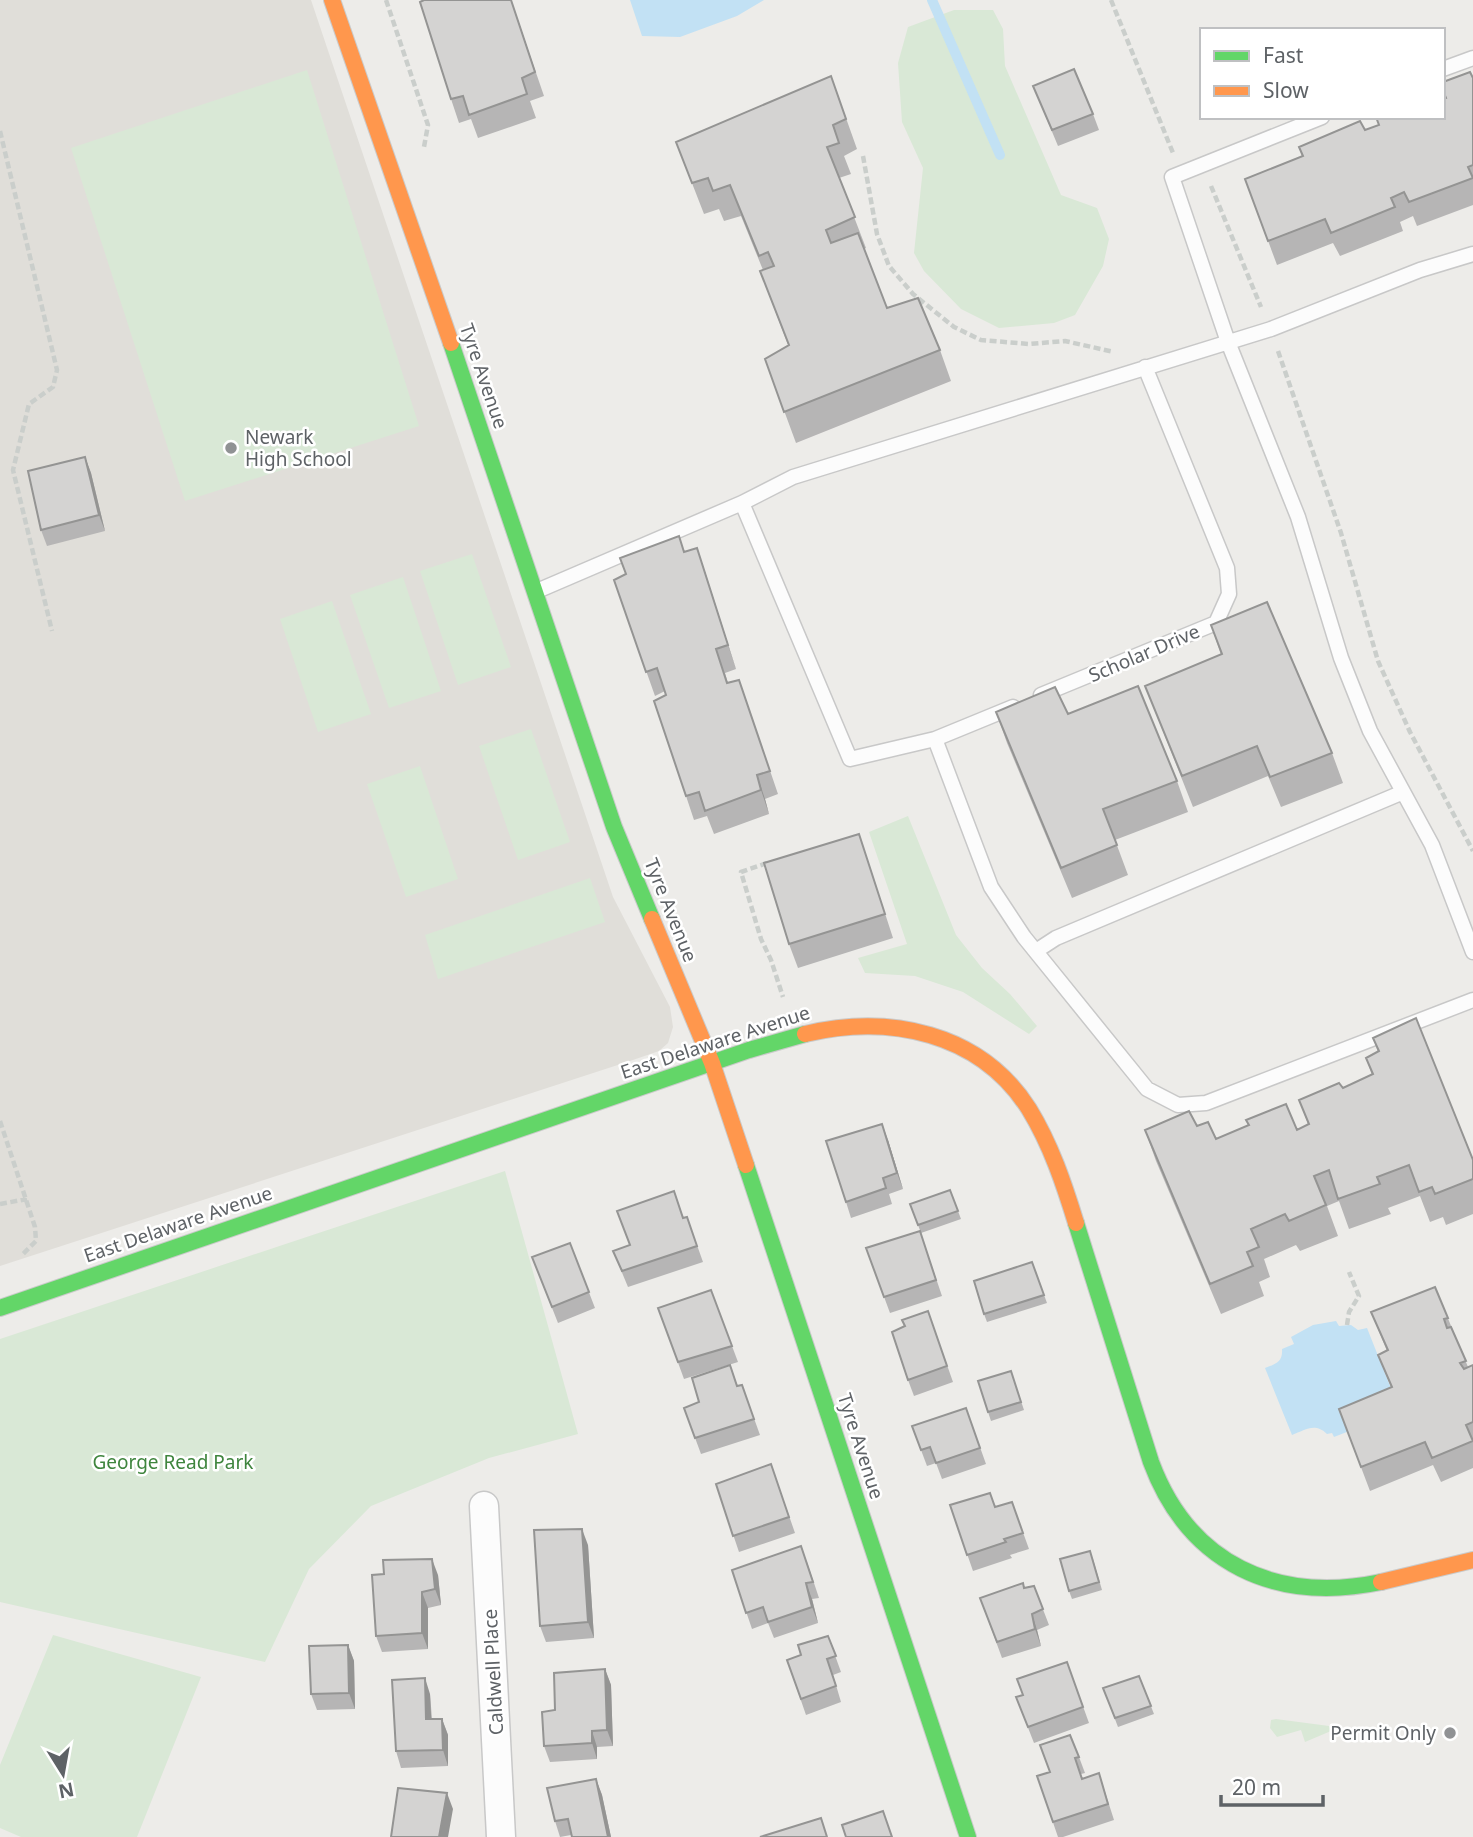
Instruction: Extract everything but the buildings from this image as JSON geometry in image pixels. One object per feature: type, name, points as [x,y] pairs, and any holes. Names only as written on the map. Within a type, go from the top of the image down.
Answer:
[{"type":"street","name":"Tyre Avenue","points":[[332,0],[614,827],[712,1063],[968,1837]]},
{"type":"street","name":"East Delaware Avenue","points":[[0,1308],[810,1031],[839,1026],[900,1027],[928,1034],[973,1054],[989,1065],[1013,1086],[1042,1131],[1071,1209],[1153,1468],[1173,1510],[1197,1537],[1209,1548],[1250,1572],[1304,1588],[1346,1588],[1473,1560]]},
{"type":"street","name":"Caldwell Place","points":[[484,1506],[501,1837]]},
{"type":"lane","points":[[1445,68],[1473,58]]},
{"type":"lane","points":[[1317,119],[1172,177],[1228,342],[1298,517],[1341,658],[1370,731],[1401,793],[1432,845],[1473,952]]},
{"type":"lane","points":[[535,592],[742,503],[793,477],[1271,329],[1420,270],[1473,254]]},
{"type":"lane","name":"Scholar Drive","points":[[742,503],[850,759],[935,739],[1216,623],[1229,594],[1227,568],[1145,367]]},
{"type":"lane","points":[[935,739],[991,887],[1036,951],[1147,1089],[1178,1105],[1206,1103],[1473,1000]]},
{"type":"lane","points":[[1036,951],[1056,938],[1401,793]]},
{"type":"path","points":[[1111,0],[1171,150],[1212,187],[1271,329],[1341,533],[1378,661],[1410,732],[1473,851]]},
{"type":"path","points":[[0,131],[57,370],[53,387],[29,404],[13,470],[52,631]]},
{"type":"path","points":[[863,156],[877,234],[889,266],[913,294],[954,327],[981,340],[1029,344],[1065,341],[1091,346],[1129,356],[1145,367]]},
{"type":"path","points":[[777,860],[741,872],[761,939],[783,997]]},
{"type":"path","points":[[0,1121],[35,1227],[36,1241],[21,1256]]},
{"type":"path","points":[[0,1204],[27,1199]]},
{"type":"path","points":[[1347,1325],[1349,1312],[1359,1296],[1349,1272]]},
{"type":"shaded area","name":"Newark High School","points":[[0,0],[311,0],[613,897],[670,1007],[673,1027],[668,1043],[659,1051],[0,1266]]},
{"type":"green space","points":[[954,10],[993,10],[1003,29],[1005,66],[1061,195],[1097,208],[1109,239],[1103,266],[1075,315],[1054,323],[999,328],[961,309],[924,271],[914,253],[923,168],[902,122],[898,63],[908,27]]},
{"type":"green space","points":[[307,70],[419,426],[185,501],[71,148]]},
{"type":"green space","points":[[472,554],[511,667],[458,685],[420,571]]},
{"type":"green space","points":[[403,577],[441,691],[389,708],[350,595]]},
{"type":"green space","points":[[332,601],[371,714],[318,732],[280,619]]},
{"type":"green space","points":[[531,729],[570,842],[518,860],[479,746]]},
{"type":"green space","points":[[420,766],[458,879],[406,897],[367,784]]},
{"type":"green space","points":[[908,816],[956,935],[982,968],[1010,994],[1037,1026],[1029,1034],[963,992],[915,976],[865,973],[858,958],[907,944],[869,832]]},
{"type":"green space","points":[[590,878],[605,922],[438,979],[425,935]]},
{"type":"green space","name":"George Read Park","points":[[505,1171],[578,1434],[489,1458],[371,1506],[309,1569],[265,1662],[0,1602],[0,1339]]},
{"type":"green space","points":[[53,1635],[201,1677],[137,1837],[21,1837],[0,1828],[0,1765]]},
{"type":"green space","points":[[1271,1720],[1329,1726],[1331,1731],[1305,1742],[1301,1730],[1277,1737],[1270,1728]]},
{"type":"water","points":[[630,0],[764,0],[737,16],[680,37],[642,36]]},
{"type":"water","points":[[1336,1321],[1339,1326],[1351,1325],[1358,1330],[1367,1328],[1400,1411],[1334,1437],[1332,1433],[1327,1434],[1318,1428],[1306,1429],[1292,1435],[1265,1368],[1278,1362],[1282,1349],[1294,1344],[1291,1337],[1313,1325]]},
{"type":"waterway","points":[[932,0],[1000,155]]},
{"type":"traffic: fast","points":[[451,343],[614,827],[652,919]]},
{"type":"traffic: fast","points":[[0,1308],[749,1050],[805,1034]]},
{"type":"traffic: fast","points":[[746,1165],[968,1837]]},
{"type":"traffic: fast","points":[[1076,1223],[1151,1462],[1167,1497],[1188,1527],[1213,1551],[1241,1568],[1272,1581],[1306,1587],[1343,1587],[1381,1582]]},
{"type":"traffic: slow","points":[[332,0],[451,343]]},
{"type":"traffic: slow","points":[[652,919],[712,1063],[746,1165]]},
{"type":"traffic: slow","points":[[805,1034],[869,1026],[900,1029],[930,1035],[959,1046],[985,1062],[1009,1083],[1037,1123],[1056,1165],[1076,1223]]},
{"type":"traffic: slow","points":[[1381,1582],[1473,1560]]},
{"type":"place","name":"Newark High School","points":[[231,448]]},
{"type":"place","name":"Permit Only","points":[[1450,1733]]}]
